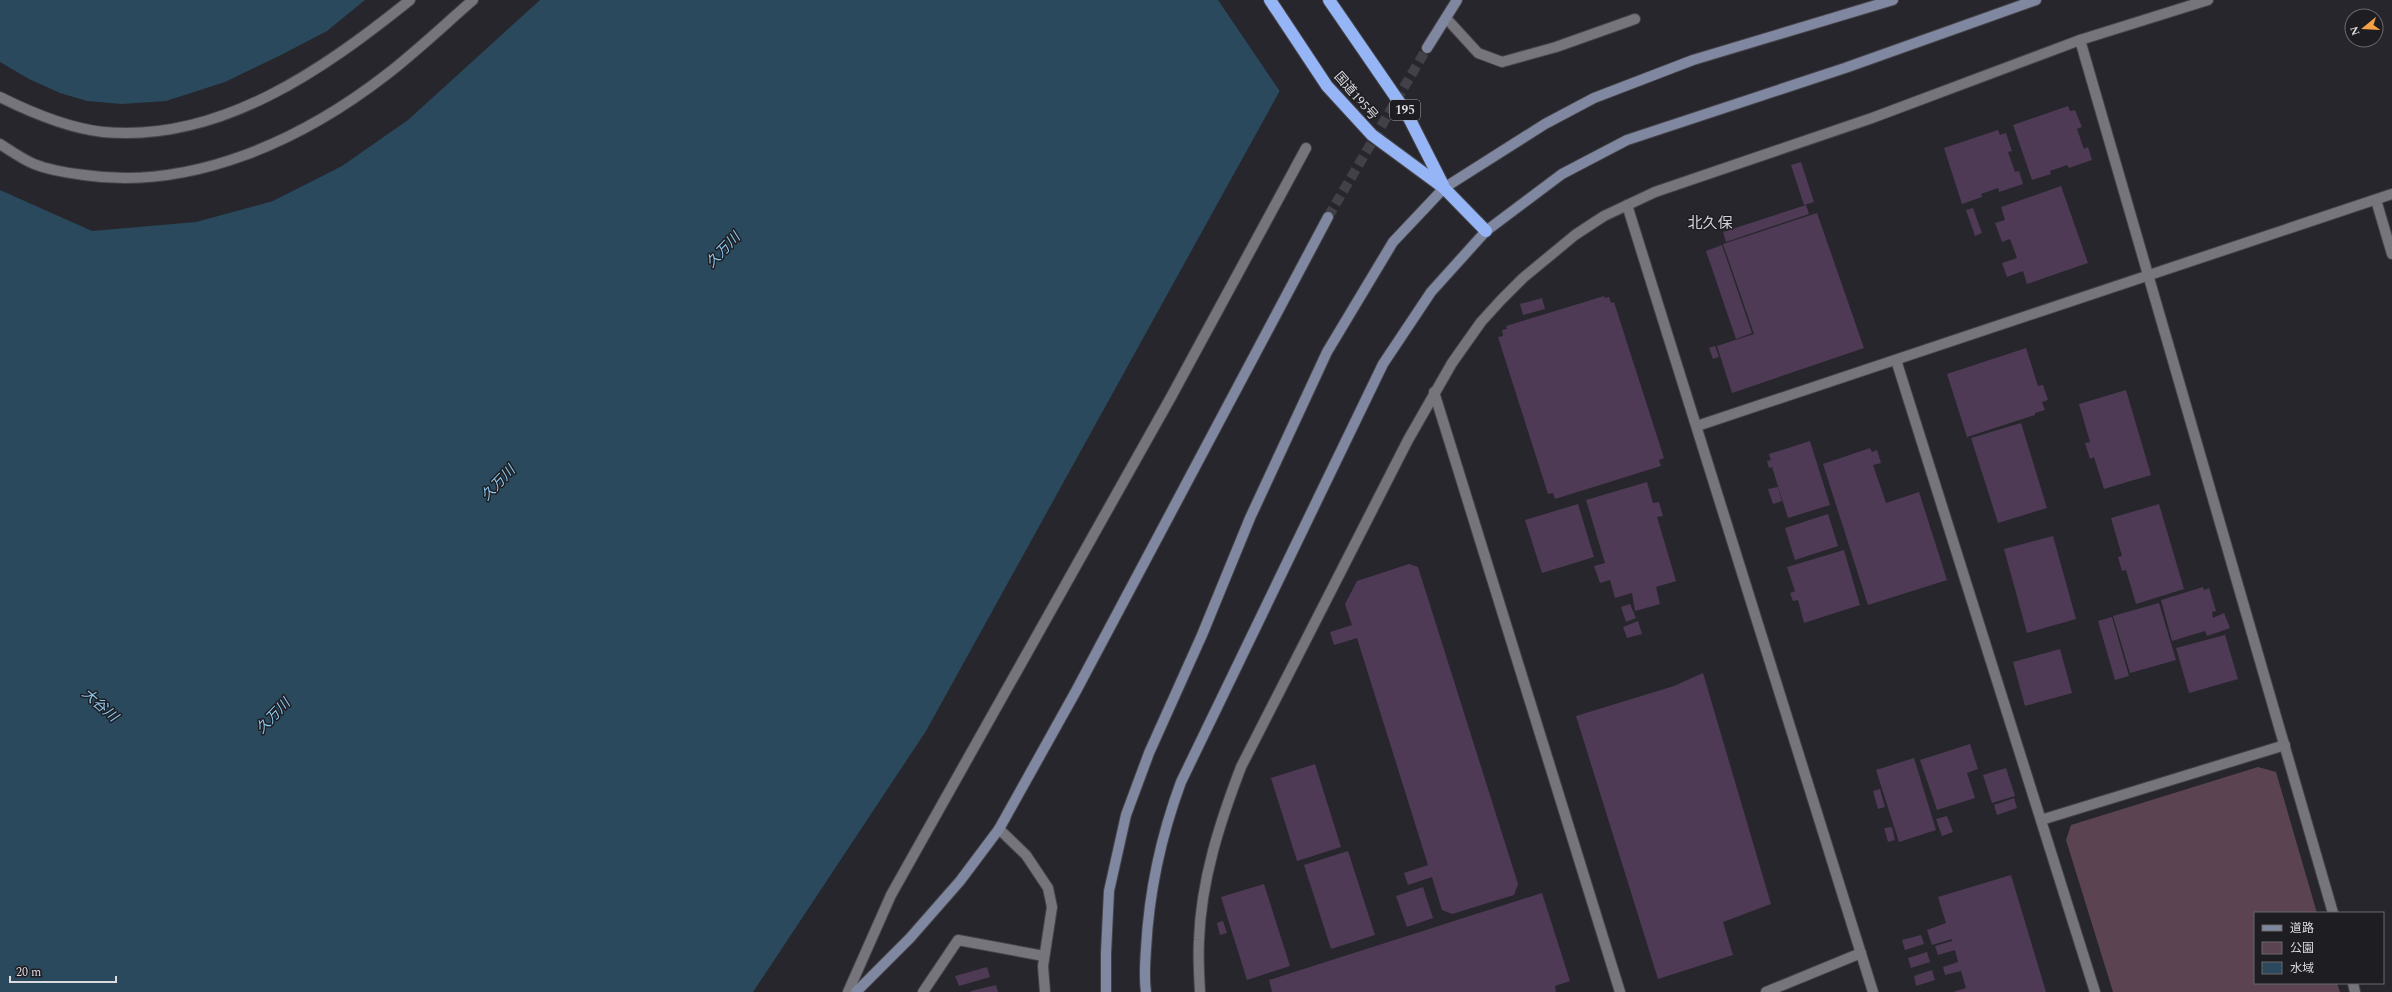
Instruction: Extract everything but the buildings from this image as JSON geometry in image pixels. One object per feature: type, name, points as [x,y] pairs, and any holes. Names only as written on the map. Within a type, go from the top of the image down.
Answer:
[{"type":"highway","name":"国道195号","points":[[1270,0],[1327,86],[1372,135],[1444,188],[1486,232]]},
{"type":"highway","name":"国道195号","points":[[1329,0],[1406,112],[1444,188]]},
{"type":"street","points":[[0,97],[23,109],[63,123],[102,132],[129,133],[187,126],[242,108],[286,86],[336,56],[410,0]]},
{"type":"street","points":[[0,144],[34,164],[70,173],[103,178],[137,179],[176,174],[230,160],[288,137],[336,109],[386,75],[473,0]]},
{"type":"street","points":[[1427,48],[1457,0]]},
{"type":"street","points":[[1106,992],[1109,891],[1126,815],[1148,753],[1202,635],[1250,518],[1327,352],[1394,242],[1444,188],[1545,124],[1622,87],[1693,60],[1893,0]]},
{"type":"street","points":[[1146,992],[1147,930],[1153,879],[1165,825],[1180,782],[1383,364],[1432,292],[1486,232],[1562,174],[1627,140],[1845,68],[2036,0]]},
{"type":"street","points":[[1200,992],[1199,940],[1202,902],[1209,865],[1229,798],[1245,760],[1434,392],[1452,363],[1481,322],[1523,278],[1575,235],[1604,216],[1655,192],[1872,118],[2080,40],[2208,0]]},
{"type":"street","points":[[1446,18],[1478,54],[1502,62],[1556,47],[1635,19]]},
{"type":"street","points":[[2080,40],[2146,275],[2333,912]]},
{"type":"street","points":[[848,992],[891,895],[1171,397],[1306,148]]},
{"type":"street","points":[[1697,426],[2392,194]]},
{"type":"street","points":[[2376,200],[2392,254]]},
{"type":"street","points":[[1627,205],[1874,992]]},
{"type":"street","points":[[856,992],[910,938],[955,886],[999,829],[1083,677],[1328,217]]},
{"type":"street","points":[[1896,360],[2096,992]]},
{"type":"street","points":[[1434,392],[1620,992]]},
{"type":"street","points":[[2041,820],[2285,745]]},
{"type":"street","points":[[999,829],[1026,855],[1048,888],[1052,907],[1042,966],[1046,992]]},
{"type":"street","points":[[923,992],[958,940],[1044,956]]},
{"type":"street","points":[[1766,992],[1861,953]]},
{"type":"green space","points":[[2258,767],[2276,772],[2317,912],[2254,912],[2254,984],[2337,984],[2340,992],[2113,992],[2066,840],[2071,825]]},
{"type":"water","points":[[0,0],[365,0],[327,31],[225,82],[166,101],[122,104],[87,101],[60,93],[29,79],[0,62]]},
{"type":"water","points":[[540,0],[1330,0],[926,731],[753,992],[0,992],[0,190],[92,231],[196,222],[273,201],[342,166],[408,120]]},
{"type":"pier","points":[[1218,0],[1332,0],[1281,93]]},
{"type":"tunnel","points":[[1328,217],[1427,48]]},
{"type":"district","name":"北久保","points":[[1710,223]]},
{"type":"water label","name":"久万川","points":[[723,250]]},
{"type":"water label","name":"久万川","points":[[498,483]]},
{"type":"water label","name":"大谷川","points":[[100,705]]},
{"type":"water label","name":"久万川","points":[[273,716]]}]
